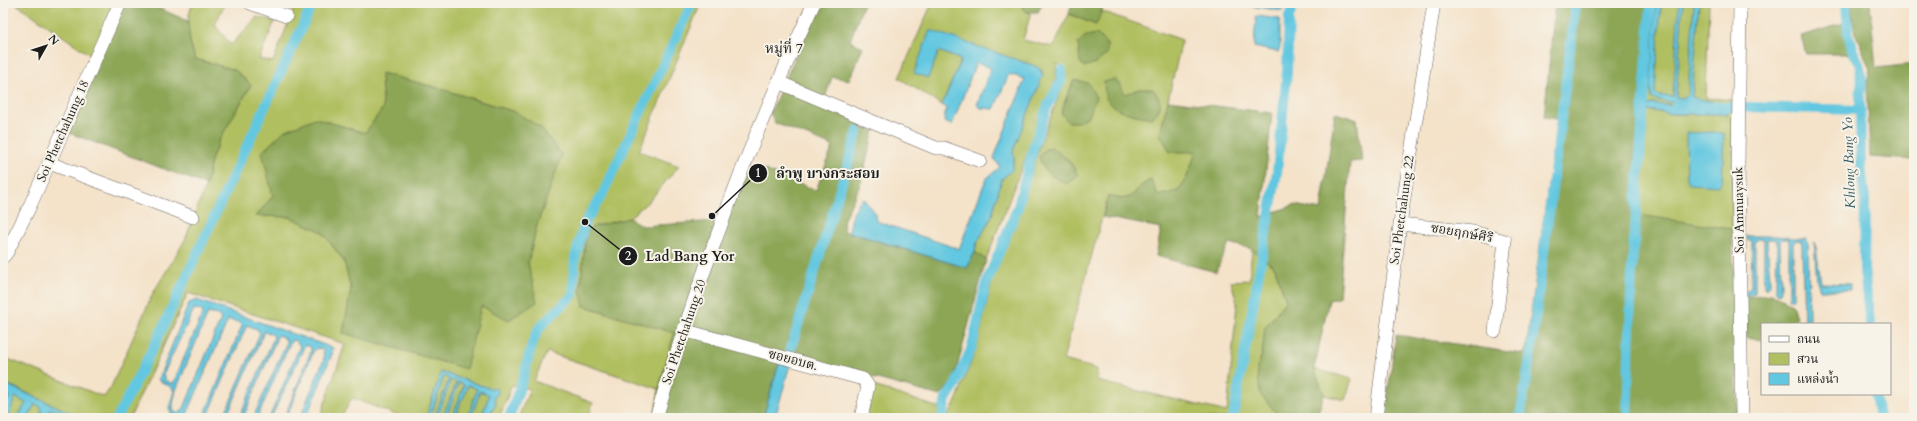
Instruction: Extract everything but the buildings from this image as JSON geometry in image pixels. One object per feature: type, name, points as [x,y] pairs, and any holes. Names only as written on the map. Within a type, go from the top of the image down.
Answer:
[{"type":"street","name":"Soi Phetchahung 18","points":[[3,257],[16,233],[49,162],[120,3]]},
{"type":"street","points":[[250,3],[286,16]]},
{"type":"street","name":"Soi Phetchahung 20","points":[[656,418],[683,330],[744,166],[778,82],[814,3]]},
{"type":"street","name":"Soi Phetchahung 22","points":[[1376,418],[1400,224],[1434,3]]},
{"type":"street","name":"Soi Amnuaysuk","points":[[1740,3],[1738,166],[1742,418]]},
{"type":"street","points":[[778,82],[936,148],[944,148],[980,161]]},
{"type":"street","points":[[49,162],[194,217]]},
{"type":"street","name":"ซอยฤกษ์ศิริ","points":[[1400,224],[1473,232],[1505,241],[1495,331]]},
{"type":"street","name":"ซอยอบต.","points":[[683,330],[863,378],[868,386],[861,418]]},
{"type":"green space","points":[[15,3],[117,3],[93,57]]},
{"type":"green space","points":[[123,3],[147,3],[188,21],[190,42],[195,59],[235,70],[251,85],[220,139],[212,157],[206,185],[67,132]]},
{"type":"green space","points":[[193,3],[225,3],[215,25],[231,45],[257,17],[275,21],[259,59],[273,62],[296,3],[701,3],[639,151],[679,166],[649,201],[629,218],[592,227],[584,306],[675,333],[659,389],[547,352],[534,381],[593,403],[588,418],[518,418],[530,389],[512,385],[499,418],[488,418],[496,403],[489,388],[441,372],[426,418],[404,418],[352,398],[341,418],[320,418],[345,344],[188,293],[130,418],[82,418],[3,382],[3,357],[104,397],[111,387],[153,293],[185,240],[206,185],[212,157],[220,139],[251,85],[235,70],[195,59],[188,31],[190,10]],"holes":[[[381,73],[438,88],[515,112],[537,225],[528,263],[531,278],[481,306],[474,329],[344,333],[351,289],[344,261],[322,232],[290,217],[256,216],[273,196],[315,118],[365,133],[383,108]]]},
{"type":"green space","points":[[820,3],[864,3],[850,41],[863,47],[849,80],[832,77],[823,104],[874,131],[860,185],[843,221],[844,231],[967,268],[975,252],[986,260],[953,382],[940,396],[782,353],[763,418],[654,418],[659,389],[674,333],[584,306],[580,290],[586,233],[592,227],[629,218],[643,226],[718,221],[749,164],[816,190],[833,146],[775,123],[770,113]]},
{"type":"green space","points":[[932,3],[1020,3],[1026,12],[1031,12],[1023,40],[1053,47],[1069,14],[1096,25],[1101,11],[1182,40],[1160,134],[1197,151],[1187,177],[1178,191],[1157,196],[1151,180],[1144,183],[1130,197],[1118,198],[1108,196],[1063,360],[1097,369],[1097,381],[1227,412],[1237,303],[1231,281],[1249,280],[1252,249],[1275,268],[1286,300],[1265,328],[1262,355],[1257,368],[1277,414],[1309,418],[947,418],[957,399],[977,346],[993,275],[1020,212],[1039,147],[1061,90],[1066,68],[1057,64],[1056,79],[986,260],[975,252],[976,248],[992,214],[998,189],[1002,180],[1013,166],[1013,151],[1042,75],[1042,70],[939,51],[961,60],[942,105],[899,78]],"holes":[[[1074,80],[1078,122],[1064,103]]]},
{"type":"green space","points":[[1020,3],[1043,3],[1038,12],[1026,12]]},
{"type":"green space","points":[[1072,3],[1105,3],[1096,25],[1069,14]]},
{"type":"green space","points":[[1555,3],[1652,3],[1643,102],[1639,215],[1732,229],[1738,418],[1384,418],[1396,335],[1522,354],[1526,350],[1557,119],[1544,117]]},
{"type":"green space","points":[[1652,3],[1709,3],[1706,98],[1734,100],[1732,229],[1639,216],[1643,102]],"holes":[[[1652,104],[1727,109],[1728,113],[1673,114],[1647,110],[1646,106]]]},
{"type":"green space","points":[[1850,3],[1870,3],[1876,68],[1914,64],[1914,160],[1870,157],[1867,83],[1870,69],[1855,32]]},
{"type":"green space","points":[[1844,23],[1849,54],[1806,54],[1801,36]]},
{"type":"green space","points":[[1097,34],[1107,44],[1107,54],[1096,63],[1084,67],[1080,62],[1078,43],[1086,36]]},
{"type":"green space","points":[[381,73],[438,88],[515,112],[540,127],[562,155],[537,225],[528,263],[537,302],[509,320],[481,306],[466,369],[343,333],[351,289],[344,261],[322,232],[290,217],[256,216],[273,196],[262,152],[284,131],[315,118],[365,133],[383,108]]},
{"type":"green space","points":[[1115,79],[1125,94],[1139,89],[1153,89],[1160,101],[1160,107],[1152,118],[1139,116],[1120,110],[1110,103],[1105,96],[1104,82]]},
{"type":"green space","points":[[1074,80],[1088,83],[1096,97],[1089,116],[1078,122],[1068,122],[1061,113]]},
{"type":"green space","points":[[1168,100],[1272,113],[1261,217],[1294,205],[1321,210],[1335,113],[1357,119],[1362,161],[1350,162],[1339,298],[1329,300],[1314,369],[1324,395],[1316,418],[1277,414],[1260,394],[1257,368],[1262,355],[1265,328],[1286,300],[1275,268],[1252,249],[1229,243],[1216,272],[1156,256],[1161,228],[1103,217],[1108,196],[1124,199],[1133,195],[1144,184],[1151,180],[1158,196],[1178,191],[1187,177],[1196,152],[1170,152],[1160,134]]},
{"type":"green space","points":[[1051,147],[1069,160],[1078,175],[1067,184],[1046,171],[1041,162],[1039,157],[1044,150]]},
{"type":"green space","points":[[1771,294],[1792,304],[1796,318],[1793,323],[1761,323],[1761,341],[1747,338],[1743,303],[1747,297]]},
{"type":"green space","points":[[1314,369],[1352,379],[1345,400],[1324,395]]},
{"type":"green space","points":[[444,376],[449,379],[434,418],[430,418]]},
{"type":"green space","points":[[451,379],[457,381],[442,418],[437,418]]},
{"type":"green space","points":[[459,382],[464,385],[452,418],[446,418]]},
{"type":"green space","points":[[468,385],[477,389],[468,418],[456,418],[461,400]]},
{"type":"green space","points":[[874,386],[939,408],[938,418],[866,418]]},
{"type":"green space","points":[[480,391],[489,395],[481,418],[471,418]]},
{"type":"green space","points":[[3,392],[10,396],[3,410]]},
{"type":"green space","points":[[15,397],[26,403],[17,418],[8,418]]},
{"type":"green space","points":[[35,404],[41,407],[42,413],[39,418],[28,418]]},
{"type":"green space","points":[[50,409],[58,411],[58,418],[45,418]]},
{"type":"water","points":[[1233,3],[1256,3],[1282,7],[1282,11]]},
{"type":"water","points":[[1656,3],[1661,3],[1655,93],[1659,96],[1673,96],[1679,3],[1683,3],[1676,97],[1683,98],[1688,95],[1694,3],[1699,3],[1692,97],[1714,102],[1667,102],[1652,99],[1650,86]]},
{"type":"water","points":[[1256,16],[1280,19],[1280,47],[1278,52],[1254,47]]},
{"type":"water","points":[[930,30],[1038,67],[1043,75],[1013,151],[1014,158],[1012,170],[1002,179],[991,218],[976,245],[975,252],[967,268],[849,232],[855,209],[863,198],[875,214],[876,221],[959,249],[986,179],[1000,167],[994,158],[1025,79],[1009,74],[994,109],[981,108],[977,105],[991,68],[976,63],[952,125],[944,122],[946,108],[942,105],[961,60],[939,51],[928,78],[914,73]]},
{"type":"water","points":[[1652,104],[1727,109],[1728,114],[1673,114],[1647,110],[1646,106]]},
{"type":"water","points":[[1715,132],[1724,134],[1722,180],[1719,186],[1689,184],[1687,178],[1686,133]]},
{"type":"water","points":[[1746,236],[1775,236],[1806,239],[1808,242],[1809,323],[1804,323],[1801,241],[1797,240],[1793,243],[1793,299],[1789,299],[1789,239],[1782,239],[1780,241],[1781,290],[1779,294],[1776,292],[1777,240],[1767,239],[1770,284],[1767,289],[1764,287],[1764,240],[1758,239],[1755,242],[1755,293],[1745,296],[1746,290],[1750,289],[1751,287],[1752,240],[1747,240]]},
{"type":"water","points":[[1814,242],[1821,283],[1850,284],[1850,290],[1820,290],[1817,281]]},
{"type":"water","points":[[197,300],[333,348],[332,354],[306,418],[300,418],[324,359],[323,350],[317,348],[314,350],[286,418],[284,418],[311,351],[311,347],[305,345],[271,418],[269,418],[300,346],[295,340],[291,341],[257,418],[253,418],[286,344],[286,339],[278,335],[243,418],[239,418],[274,336],[270,333],[264,332],[226,418],[223,418],[260,333],[257,329],[247,325],[207,418],[203,418],[242,326],[239,322],[228,320],[187,414],[190,418],[181,418],[171,414],[169,408],[174,391],[171,387],[158,380],[189,303]],"holes":[[[194,309],[201,310],[203,313],[173,384],[165,380],[163,375]],[[208,313],[218,315],[221,319],[184,408],[179,414],[173,411],[176,390]]]},
{"type":"water","points":[[779,364],[790,365],[775,418],[763,418]]},
{"type":"water","points":[[441,372],[489,388],[496,388],[498,394],[494,397],[496,403],[488,418],[481,418],[489,395],[480,391],[471,418],[468,418],[477,389],[468,385],[463,399],[461,400],[456,418],[452,418],[464,385],[459,382],[446,418],[442,418],[457,382],[451,380],[437,418],[434,418],[449,379],[444,376],[430,418],[426,418]]},
{"type":"water","points":[[3,383],[82,418],[58,418],[58,411],[50,409],[45,418],[39,418],[42,413],[41,407],[35,404],[28,418],[17,418],[26,403],[15,397],[8,418],[3,418],[3,410],[10,396],[3,392]]},
{"type":"waterway","points":[[117,418],[158,338],[313,3]]},
{"type":"waterway","points":[[509,418],[523,378],[532,344],[539,328],[573,295],[575,258],[585,222],[602,195],[692,3]]},
{"type":"waterway","points":[[1233,418],[1277,172],[1287,72],[1289,17],[1294,3]]},
{"type":"waterway","points":[[1520,418],[1531,352],[1576,3]]},
{"type":"waterway","points":[[1627,418],[1632,268],[1651,3]]},
{"type":"waterway","name":"Khlong Bang Yo","points":[[1846,3],[1848,32],[1852,49],[1859,63],[1862,80],[1860,97],[1861,166],[1865,200],[1864,269],[1870,323]]},
{"type":"waterway","points":[[942,418],[946,399],[956,384],[972,347],[986,284],[1018,207],[1034,145],[1047,107],[1061,81],[1062,70]]},
{"type":"waterway","points":[[1676,106],[1733,107]]},
{"type":"waterway","points":[[1744,107],[1861,110]]},
{"type":"waterway","points":[[790,351],[858,131]]},
{"type":"waterway","name":"Khlong Bang Yo","points":[[1875,395],[1879,418]]},
{"type":"place","name":"ลำพู บางกระสอบ","points":[[712,216]]},
{"type":"place","name":"Lad Bang Yor","points":[[585,222]]},
{"type":"district","name":"หมู่ที่ 7","points":[[784,48]]}]
